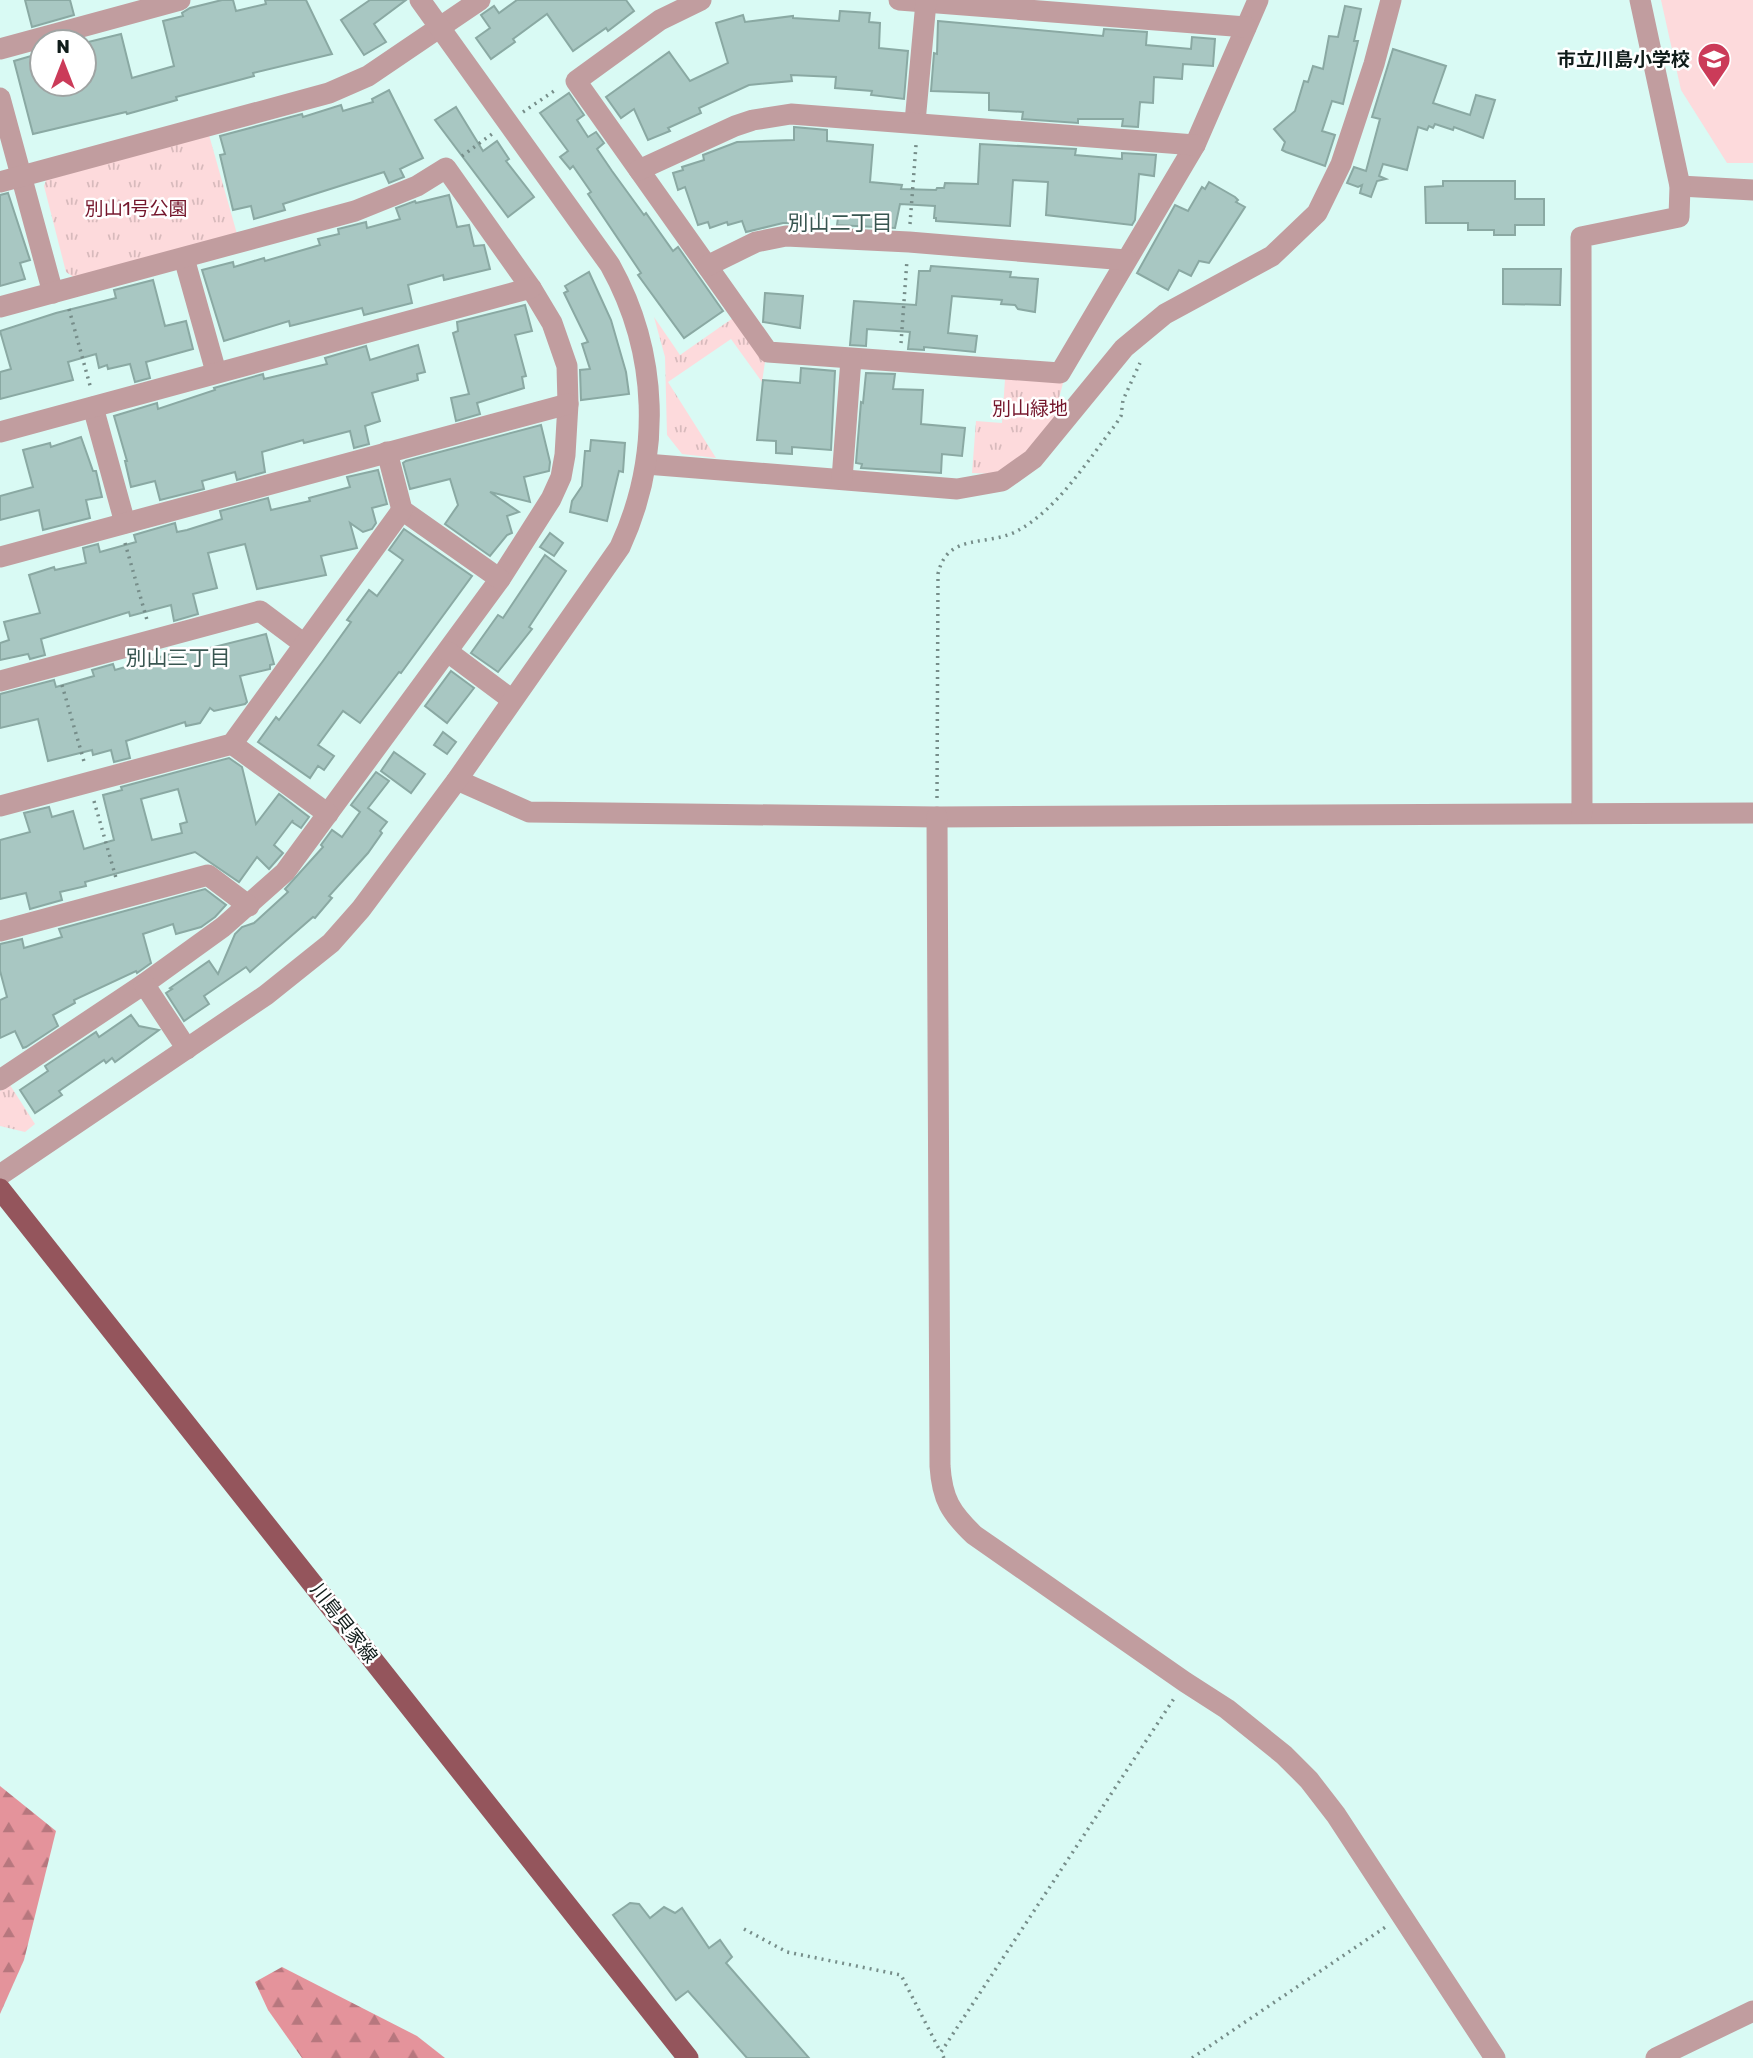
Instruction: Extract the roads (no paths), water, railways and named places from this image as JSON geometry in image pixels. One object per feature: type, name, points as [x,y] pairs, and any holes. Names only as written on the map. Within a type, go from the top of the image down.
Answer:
[{"type":"main road","name":"川島貝家線","points":[[0,1189],[688,2058]]},
{"type":"street","points":[[0,49],[180,0]]},
{"type":"street","points":[[0,1175],[266,995],[331,943],[361,909],[457,780],[511,699],[620,547],[637,507],[649,442],[648,369],[633,311],[598,247],[421,0]]},
{"type":"street","points":[[0,182],[329,93],[368,76],[480,0]]},
{"type":"street","points":[[701,0],[678,9],[567,84],[639,170],[768,352],[1060,373],[1195,145],[1258,0]]},
{"type":"street","points":[[900,0],[1246,27]]},
{"type":"street","points":[[646,464],[957,489],[1002,481],[1033,459],[1124,348],[1149,326],[1165,314],[1272,256],[1317,213],[1337,177],[1374,64],[1391,0]]},
{"type":"street","points":[[1582,813],[1581,237],[1679,217],[1680,186],[1640,0]]},
{"type":"street","points":[[916,122],[926,2]]},
{"type":"street","points":[[0,98],[21,176],[58,291]]},
{"type":"street","points":[[639,170],[753,120],[792,114],[1195,145]]},
{"type":"street","points":[[0,307],[355,211],[417,186],[446,168],[531,288],[552,323],[566,366],[568,404],[561,477],[536,526],[448,652],[285,872],[249,906],[144,984],[0,1080]]},
{"type":"street","points":[[1680,186],[1753,190]]},
{"type":"street","points":[[707,266],[756,242],[786,236],[909,242],[1126,260]]},
{"type":"street","points":[[184,258],[216,372]]},
{"type":"street","points":[[0,432],[531,288]]},
{"type":"street","points":[[842,478],[851,359]]},
{"type":"street","points":[[0,557],[568,404]]},
{"type":"street","points":[[94,407],[122,524]]},
{"type":"street","points":[[387,452],[402,510],[500,579]]},
{"type":"street","points":[[0,806],[232,744],[402,510]]},
{"type":"street","points":[[0,681],[260,611],[304,644]]},
{"type":"street","points":[[448,652],[511,699]]},
{"type":"street","points":[[232,744],[328,814]]},
{"type":"street","points":[[457,780],[529,812],[937,817],[1753,813]]},
{"type":"street","points":[[937,817],[940,1466],[945,1499],[974,1535],[1227,1709],[1264,1738],[1309,1780],[1404,1915],[1495,2058]]},
{"type":"street","points":[[0,931],[208,875],[249,906]]},
{"type":"street","points":[[144,984],[187,1049]]},
{"type":"street","points":[[1656,2058],[1753,2011]]},
{"type":"place","name":"市立川島小学校","points":[[1714,89]]},
{"type":"district","name":"別山二丁目","points":[[840,222]]},
{"type":"district","name":"別山三丁目","points":[[178,657]]},
{"type":"park label","name":"別山1号公園","points":[[136,208]]},
{"type":"park label","name":"別山緑地","points":[[1030,408]]}]
